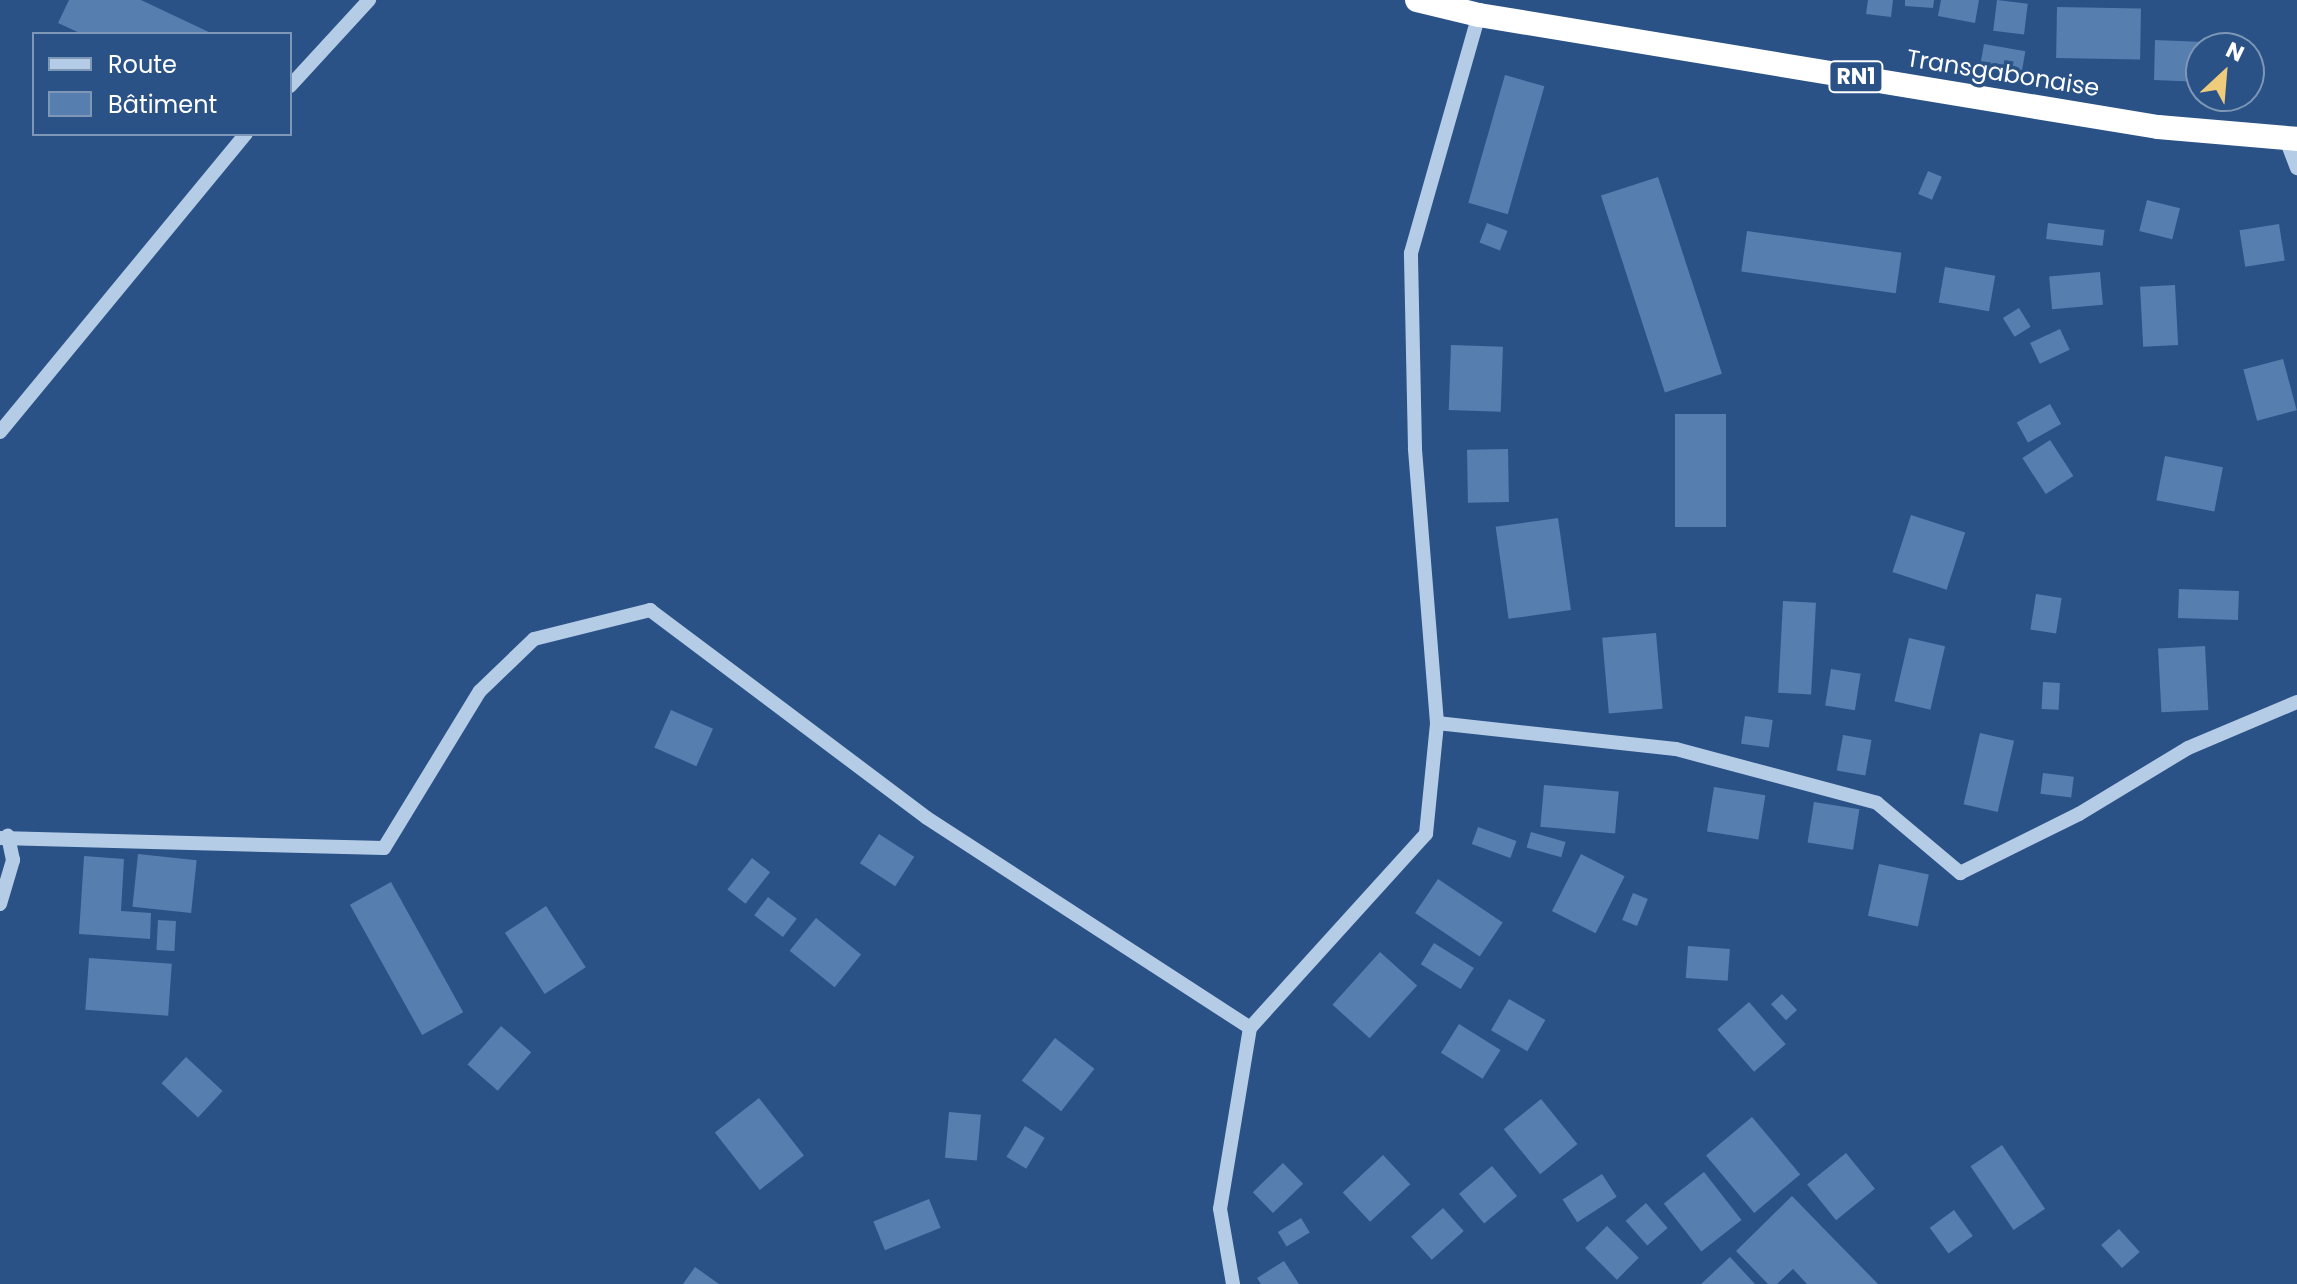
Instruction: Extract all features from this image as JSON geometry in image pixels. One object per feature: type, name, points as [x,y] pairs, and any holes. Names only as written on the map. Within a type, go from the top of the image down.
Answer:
[{"type":"highway","name":"Transgabonaise","points":[[1417,0],[1479,15],[2158,127],[2292,141]]},
{"type":"street","points":[[292,84],[369,0]]},
{"type":"street","points":[[1233,1284],[1220,1209],[1250,1028],[1426,834],[1437,723],[1415,448],[1411,253],[1479,15]]},
{"type":"street","points":[[0,432],[244,136]]},
{"type":"street","points":[[2292,141],[2297,168]]},
{"type":"street","points":[[0,904],[13,860],[4,837],[384,848],[480,691],[534,639],[650,610],[927,818],[1250,1028]]},
{"type":"street","points":[[1437,723],[1676,749],[1877,803],[1960,873],[2079,814],[2188,748],[2297,702]]},
{"type":"building","points":[[69,0],[141,0],[209,32],[78,32],[58,23]]},
{"type":"building","points":[[1868,0],[1893,0],[1891,17],[1866,14]]},
{"type":"building","points":[[1905,0],[1934,0],[1933,8],[1905,6]]},
{"type":"building","points":[[1941,0],[1979,0],[1975,23],[1938,16]]},
{"type":"building","points":[[1997,0],[2028,4],[2024,35],[1993,31]]},
{"type":"building","points":[[2057,7],[2141,8],[2140,59],[2056,58]]},
{"type":"building","points":[[2155,40],[2185,41],[2185,81],[2154,80]]},
{"type":"building","points":[[1984,44],[2025,51],[2022,71],[1981,64]]},
{"type":"building","points":[[1505,75],[1544,86],[1508,214],[1468,203]]},
{"type":"building","points":[[1928,171],[1942,177],[1932,200],[1918,194]]},
{"type":"building","points":[[1658,177],[1722,374],[1665,392],[1601,196]]},
{"type":"building","points":[[2147,200],[2180,208],[2172,239],[2139,231]]},
{"type":"building","points":[[1487,223],[1508,231],[1500,250],[1479,243]]},
{"type":"building","points":[[2048,223],[2105,230],[2103,246],[2046,239]]},
{"type":"building","points":[[2279,224],[2285,261],[2245,267],[2239,230]]},
{"type":"building","points":[[1747,231],[1901,253],[1896,293],[1741,272]]},
{"type":"building","points":[[1945,267],[1995,276],[1989,311],[1939,302]]},
{"type":"building","points":[[2100,272],[2103,305],[2052,309],[2049,276]]},
{"type":"building","points":[[2175,285],[2178,345],[2143,347],[2140,287]]},
{"type":"building","points":[[2019,308],[2031,327],[2015,337],[2003,318]]},
{"type":"building","points":[[2060,329],[2070,350],[2040,364],[2030,343]]},
{"type":"building","points":[[1451,345],[1503,347],[1501,412],[1449,410]]},
{"type":"building","points":[[2283,359],[2297,410],[2257,421],[2243,370]]},
{"type":"building","points":[[2050,404],[2061,424],[2028,443],[2017,422]]},
{"type":"building","points":[[1675,414],[1726,414],[1726,527],[1675,527]]},
{"type":"building","points":[[2050,440],[2073,476],[2046,494],[2022,458]]},
{"type":"building","points":[[1508,449],[1509,502],[1468,503],[1467,450]]},
{"type":"building","points":[[2165,456],[2223,467],[2214,511],[2156,500]]},
{"type":"building","points":[[1911,515],[1965,533],[1947,590],[1892,572]]},
{"type":"building","points":[[1558,518],[1571,610],[1509,619],[1496,527]]},
{"type":"building","points":[[2179,589],[2239,591],[2238,620],[2178,618]]},
{"type":"building","points":[[2036,594],[2062,598],[2056,634],[2030,630]]},
{"type":"building","points":[[1783,601],[1816,603],[1811,695],[1778,693]]},
{"type":"building","points":[[1656,633],[1663,709],[1609,713],[1602,638]]},
{"type":"building","points":[[1909,638],[1945,646],[1930,710],[1894,701]]},
{"type":"building","points":[[2205,646],[2208,710],[2161,712],[2158,648]]},
{"type":"building","points":[[1831,669],[1861,674],[1855,710],[1825,706]]},
{"type":"building","points":[[2043,682],[2060,683],[2059,710],[2042,709]]},
{"type":"building","points":[[671,710],[713,729],[696,766],[654,747]]},
{"type":"building","points":[[1745,716],[1773,720],[1769,748],[1741,744]]},
{"type":"building","points":[[1980,733],[2014,741],[1998,812],[1964,804]]},
{"type":"building","points":[[1843,735],[1872,740],[1865,775],[1837,770]]},
{"type":"building","points":[[2043,773],[2074,777],[2071,798],[2040,794]]},
{"type":"building","points":[[1544,785],[1619,792],[1615,833],[1540,827]]},
{"type":"building","points":[[1714,787],[1765,795],[1758,840],[1707,831]]},
{"type":"building","points":[[1814,802],[1859,809],[1853,850],[1808,842]]},
{"type":"building","points":[[1478,827],[1517,841],[1510,858],[1472,844]]},
{"type":"building","points":[[1531,832],[1566,842],[1561,857],[1527,847]]},
{"type":"building","points":[[879,834],[914,857],[895,886],[860,863]]},
{"type":"building","points":[[138,854],[197,860],[191,913],[132,907]]},
{"type":"building","points":[[1581,854],[1625,876],[1596,933],[1552,911]]},
{"type":"building","points":[[84,856],[124,859],[121,911],[151,913],[150,939],[79,934]]},
{"type":"building","points":[[752,858],[770,872],[745,904],[727,890]]},
{"type":"building","points":[[1879,864],[1929,875],[1918,926],[1868,916]]},
{"type":"building","points":[[1438,879],[1503,923],[1480,957],[1415,913]]},
{"type":"building","points":[[391,882],[463,1012],[422,1035],[350,905]]},
{"type":"building","points":[[1633,893],[1648,899],[1637,926],[1622,920]]},
{"type":"building","points":[[768,897],[797,919],[783,937],[754,915]]},
{"type":"building","points":[[546,906],[586,967],[545,994],[505,933]]},
{"type":"building","points":[[816,918],[861,955],[835,987],[790,951]]},
{"type":"building","points":[[158,920],[176,921],[174,951],[156,950]]},
{"type":"building","points":[[1434,943],[1474,968],[1461,989],[1421,964]]},
{"type":"building","points":[[1688,946],[1730,949],[1728,981],[1686,978]]},
{"type":"building","points":[[1380,952],[1417,985],[1370,1038],[1332,1005]]},
{"type":"building","points":[[89,958],[172,964],[168,1016],[85,1010]]},
{"type":"building","points":[[1782,994],[1797,1010],[1786,1020],[1771,1004]]},
{"type":"building","points":[[1509,999],[1545,1020],[1527,1051],[1491,1030]]},
{"type":"building","points":[[1749,1002],[1786,1044],[1754,1072],[1717,1030]]},
{"type":"building","points":[[1459,1024],[1501,1050],[1483,1079],[1441,1053]]},
{"type":"building","points":[[501,1026],[531,1052],[498,1091],[468,1064]]},
{"type":"building","points":[[1055,1038],[1094,1069],[1061,1111],[1022,1081]]},
{"type":"building","points":[[186,1057],[223,1091],[198,1117],[161,1083]]},
{"type":"building","points":[[759,1098],[804,1156],[760,1190],[715,1132]]},
{"type":"building","points":[[1541,1099],[1578,1144],[1540,1174],[1504,1129]]},
{"type":"building","points":[[949,1112],[981,1115],[977,1161],[945,1158]]},
{"type":"building","points":[[1752,1117],[1800,1174],[1754,1213],[1706,1156]]},
{"type":"building","points":[[1025,1126],[1045,1138],[1026,1169],[1006,1157]]},
{"type":"building","points":[[2002,1145],[2045,1209],[2014,1230],[1970,1166]]},
{"type":"building","points":[[1846,1153],[1875,1189],[1836,1220],[1807,1184]]},
{"type":"building","points":[[1383,1155],[1410,1184],[1370,1222],[1343,1193]]},
{"type":"building","points":[[1283,1163],[1303,1184],[1273,1213],[1253,1192]]},
{"type":"building","points":[[1492,1166],[1517,1196],[1484,1224],[1459,1194]]},
{"type":"building","points":[[1704,1172],[1742,1220],[1701,1251],[1664,1203]]},
{"type":"building","points":[[1602,1174],[1617,1197],[1577,1222],[1563,1200]]},
{"type":"building","points":[[1792,1196],[1878,1284],[1807,1284],[1793,1269],[1777,1284],[1768,1284],[1736,1251]]},
{"type":"building","points":[[929,1199],[941,1228],[885,1250],[873,1221]]},
{"type":"building","points":[[1646,1203],[1668,1228],[1647,1246],[1626,1221]]},
{"type":"building","points":[[1443,1208],[1464,1231],[1432,1260],[1411,1237]]},
{"type":"building","points":[[1954,1210],[1973,1236],[1949,1254],[1930,1228]]},
{"type":"building","points":[[1301,1218],[1310,1233],[1287,1246],[1278,1232]]},
{"type":"building","points":[[1607,1226],[1639,1258],[1617,1280],[1585,1248]]},
{"type":"building","points":[[2119,1229],[2140,1252],[2122,1268],[2101,1245]]},
{"type":"building","points":[[1730,1257],[1755,1284],[1701,1284]]},
{"type":"building","points":[[1284,1261],[1299,1284],[1261,1284],[1257,1278]]},
{"type":"building","points":[[695,1267],[719,1284],[683,1284]]}]
